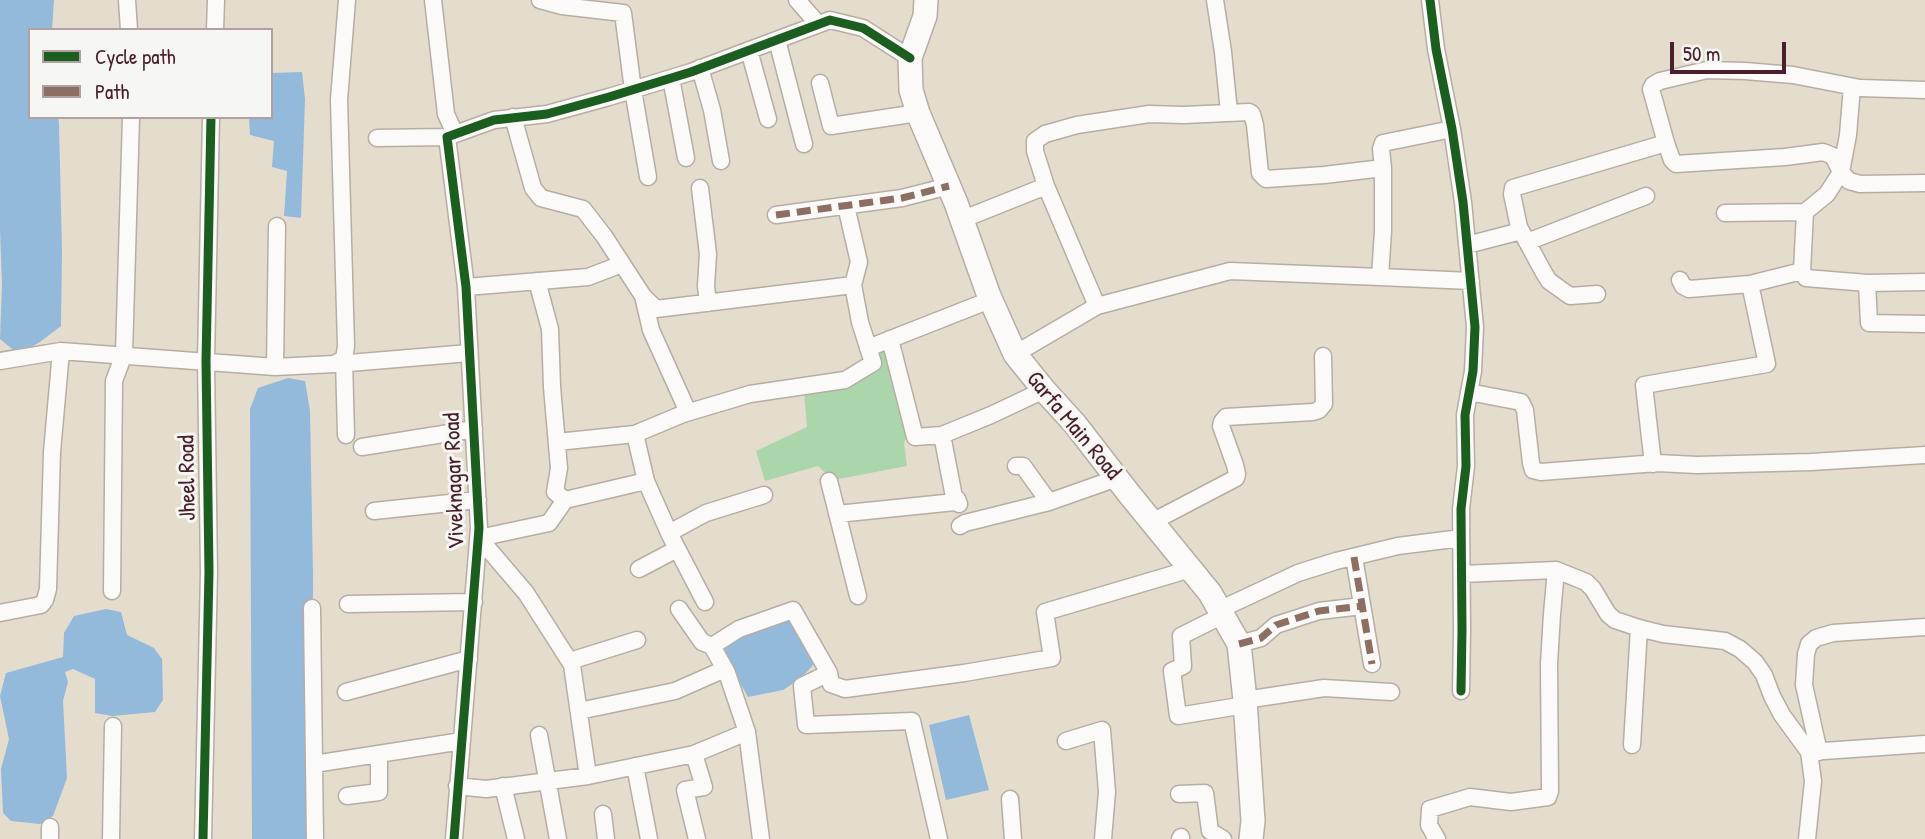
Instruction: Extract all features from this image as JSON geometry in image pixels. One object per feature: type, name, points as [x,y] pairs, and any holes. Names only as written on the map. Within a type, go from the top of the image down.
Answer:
[{"type":"main road","name":"Garfa Main Road","points":[[926,0],[925,16],[910,58],[911,90],[990,300],[1015,355],[1210,593],[1238,644],[1253,821],[1251,839]]},
{"type":"street","points":[[127,0],[129,28]]},
{"type":"street","points":[[215,28],[216,0]]},
{"type":"street","points":[[346,435],[341,362],[346,346],[339,100],[348,0]]},
{"type":"street","name":"Viveknagar Road","points":[[433,0],[446,114],[455,134],[479,538],[454,839]]},
{"type":"street","points":[[540,0],[623,13],[648,177]]},
{"type":"street","points":[[797,0],[818,24]]},
{"type":"street","points":[[1215,0],[1229,112]]},
{"type":"street","points":[[1430,0],[1436,49],[1452,129],[1475,327],[1473,371],[1465,415],[1466,466],[1461,509],[1461,691]]},
{"type":"street","points":[[377,138],[455,134],[494,120],[547,114],[671,78],[830,20],[863,28],[910,58]]},
{"type":"street","points":[[777,40],[804,144]]},
{"type":"street","points":[[749,50],[768,119]]},
{"type":"street","points":[[700,68],[712,110],[721,160]]},
{"type":"street","points":[[1925,90],[1852,87],[1793,75],[1707,70],[1672,77],[1653,85],[1651,89],[1666,143],[1676,164],[1785,158],[1823,152],[1833,156],[1849,181],[1860,184],[1925,183]]},
{"type":"street","points":[[671,78],[686,158]]},
{"type":"street","points":[[820,83],[831,126],[918,113]]},
{"type":"street","points":[[1725,213],[1805,212],[1827,194],[1841,172],[1848,135],[1852,87]]},
{"type":"street","points":[[1097,306],[1046,186],[1035,150],[1035,141],[1045,134],[1077,125],[1149,114],[1249,111],[1252,114],[1260,173],[1266,179],[1383,168]]},
{"type":"street","points":[[513,117],[533,188],[541,198],[583,209],[643,296],[656,309],[853,285]]},
{"type":"street","points":[[112,592],[114,381],[124,354],[131,119]]},
{"type":"street","name":"Jheel Road","points":[[203,839],[209,572],[206,361],[211,119]]},
{"type":"street","points":[[1380,277],[1383,143],[1452,129]]},
{"type":"street","points":[[1597,294],[1570,296],[1544,273],[1524,236],[1512,194],[1513,188],[1666,143]]},
{"type":"street","points":[[776,215],[902,198],[949,186]]},
{"type":"street","points":[[961,220],[1046,186]]},
{"type":"street","points":[[699,188],[708,254],[708,303]]},
{"type":"street","points":[[1467,244],[1524,236],[1646,196]]},
{"type":"street","points":[[557,442],[635,434],[688,412],[750,394],[845,380],[873,363],[860,322],[853,285],[859,262],[846,206]]},
{"type":"street","points":[[1805,212],[1801,271],[1806,278],[1867,283],[1925,282]]},
{"type":"street","points":[[275,367],[277,226]]},
{"type":"street","points":[[466,286],[588,278],[622,264]]},
{"type":"street","points":[[1015,355],[1097,306],[1230,271],[1471,281]]},
{"type":"street","points":[[1680,280],[1689,289],[1750,284],[1801,271]]},
{"type":"street","points":[[537,281],[550,329],[559,468],[555,492],[565,500]]},
{"type":"street","points":[[1867,283],[1869,323],[1925,324]]},
{"type":"street","points":[[1653,464],[1644,385],[1767,365],[1750,284]]},
{"type":"street","points":[[643,296],[651,330],[688,412]]},
{"type":"street","points":[[868,348],[990,300]]},
{"type":"street","points":[[890,339],[915,437],[942,435],[1044,390]]},
{"type":"street","points":[[0,361],[61,351],[275,367],[469,353]]},
{"type":"street","points":[[0,613],[41,605],[48,589],[52,452],[61,351]]},
{"type":"street","points":[[1152,522],[1236,478],[1235,465],[1221,426],[1226,417],[1319,410],[1324,404],[1323,356]]},
{"type":"street","points":[[1469,392],[1521,402],[1524,405],[1531,463],[1533,470],[1541,472],[1653,464],[1811,461],[1925,454]]},
{"type":"street","points":[[362,447],[474,429]]},
{"type":"street","points":[[635,434],[646,481],[669,533],[705,602]]},
{"type":"street","points":[[942,435],[955,502]]},
{"type":"street","points":[[1016,466],[1023,466],[1049,502]]},
{"type":"street","points":[[837,514],[955,502],[957,499],[963,525],[1049,502],[1116,478]]},
{"type":"street","points":[[588,776],[572,665],[526,593],[479,538],[549,523],[565,500],[646,481]]},
{"type":"street","points":[[829,481],[858,596]]},
{"type":"street","points":[[669,533],[706,513],[764,495]]},
{"type":"street","points":[[374,511],[478,500]]},
{"type":"street","points":[[1391,692],[1324,688],[1178,716],[1171,671],[1183,666],[1181,636],[1298,573],[1398,546],[1461,538]]},
{"type":"street","points":[[639,569],[677,549]]},
{"type":"street","points":[[1354,557],[1372,664]]},
{"type":"street","points":[[712,646],[738,629],[793,610],[829,673],[831,684],[845,689],[964,673],[1052,658],[1045,612],[1191,569]]},
{"type":"street","points":[[1462,573],[1556,570],[1586,582],[1615,620],[1663,634],[1725,641],[1755,662],[1764,675],[1782,715],[1814,752]]},
{"type":"street","points":[[1437,839],[1429,825],[1430,809],[1470,797],[1511,802],[1548,797],[1549,664],[1556,570]]},
{"type":"street","points":[[348,604],[474,602]]},
{"type":"street","points":[[1238,644],[1261,638],[1276,625],[1319,611],[1362,606]]},
{"type":"street","points":[[312,608],[315,839]]},
{"type":"street","points":[[679,609],[702,642],[712,646],[725,669],[747,732],[761,839]]},
{"type":"street","points":[[1807,839],[1814,752],[1804,685],[1806,654],[1810,644],[1816,638],[1833,633],[1925,627]]},
{"type":"street","points":[[1632,746],[1639,628]]},
{"type":"street","points":[[570,661],[637,640]]},
{"type":"street","points":[[346,692],[469,659]]},
{"type":"street","points":[[579,711],[675,691],[725,669]]},
{"type":"street","points":[[829,673],[802,686],[806,725],[912,721],[939,839]]},
{"type":"street","points":[[111,839],[113,726]]},
{"type":"street","points":[[1066,741],[1102,730],[1107,792],[1103,839]]},
{"type":"street","points":[[457,786],[486,789],[588,776],[694,754],[747,732]]},
{"type":"street","points":[[539,735],[558,839]]},
{"type":"street","points":[[314,764],[461,741]]},
{"type":"street","points":[[1814,752],[1925,744]]},
{"type":"street","points":[[694,754],[704,787],[685,790],[697,839]]},
{"type":"street","points":[[347,796],[379,792],[379,755]]},
{"type":"street","points":[[635,766],[649,839]]},
{"type":"street","points":[[503,786],[516,839]]},
{"type":"street","points":[[1179,794],[1205,793],[1210,831],[1223,839]]},
{"type":"street","points":[[1010,799],[1013,839]]},
{"type":"street","points":[[603,814],[606,839]]},
{"type":"green space","points":[[886,345],[910,433],[904,442],[907,466],[833,480],[818,466],[765,481],[756,451],[807,427],[804,392],[847,382],[872,350]]},
{"type":"water","points":[[0,0],[54,0],[52,28],[28,28],[28,119],[58,119],[61,326],[18,354],[0,339]]},
{"type":"water","points":[[302,72],[305,99],[301,218],[284,216],[287,171],[272,167],[274,141],[250,135],[249,119],[273,119],[273,73]]},
{"type":"water","points":[[288,378],[305,381],[310,411],[313,575],[312,839],[252,839],[250,409],[258,388]]},
{"type":"water","points":[[106,609],[121,612],[127,635],[154,648],[162,659],[163,700],[155,712],[112,716],[95,713],[95,679],[73,669],[65,672],[68,682],[63,701],[67,778],[53,816],[40,824],[11,821],[3,813],[1,769],[9,739],[0,696],[6,673],[63,657],[64,633],[74,616]]},
{"type":"water","points":[[797,616],[817,661],[800,679],[783,690],[748,697],[723,652],[725,644],[746,629]]},
{"type":"water","points":[[969,715],[989,790],[946,800],[929,725]]},
{"type":"marked path","points":[[776,215],[902,198],[949,186]]},
{"type":"marked path","points":[[1354,557],[1372,664]]},
{"type":"marked path","points":[[1239,644],[1261,638],[1276,625],[1319,611],[1362,606]]},
{"type":"cycle path","points":[[1430,0],[1463,202],[1475,327],[1473,371],[1465,415],[1466,466],[1461,509],[1461,691]]},
{"type":"cycle path","points":[[454,839],[479,528],[466,287],[447,137],[494,120],[547,114],[691,72],[830,20],[863,28],[910,58]]},
{"type":"cycle path","points":[[203,839],[209,572],[206,361],[211,119]]}]
